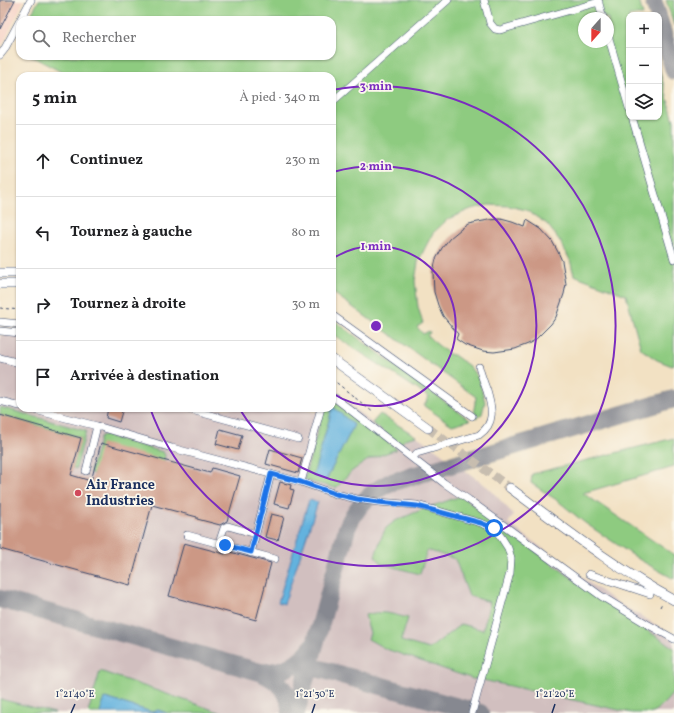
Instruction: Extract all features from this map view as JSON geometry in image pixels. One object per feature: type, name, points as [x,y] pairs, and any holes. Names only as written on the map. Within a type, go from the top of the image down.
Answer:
[{"type":"main road","points":[[0,273],[16,273]]},
{"type":"main road","points":[[0,284],[16,284]]},
{"type":"main road","points":[[336,362],[428,428]]},
{"type":"main road","points":[[510,488],[622,569],[674,600]]},
{"type":"street","points":[[22,16],[31,0]]},
{"type":"street","points":[[336,98],[448,0]]},
{"type":"street","points":[[484,0],[490,23],[495,29],[500,30],[598,1],[601,12]]},
{"type":"street","points":[[0,55],[16,28]]},
{"type":"street","points":[[612,48],[626,98]]},
{"type":"street","points":[[633,120],[674,259]]},
{"type":"street","points":[[336,318],[472,416]]},
{"type":"street","points":[[0,322],[16,324]]},
{"type":"street","points":[[0,331],[16,333]]},
{"type":"street","points":[[0,358],[16,363]]},
{"type":"street","points":[[412,458],[417,453],[485,431],[491,416],[491,407],[479,366]]},
{"type":"street","points":[[336,399],[444,483],[600,596],[674,639]]},
{"type":"street","points":[[0,401],[16,405]]},
{"type":"street","points":[[43,412],[301,482],[336,494],[357,499],[428,508],[494,528],[502,537],[508,548],[511,558],[510,573],[472,713]]},
{"type":"street","points":[[199,412],[298,439]]},
{"type":"street","points":[[301,482],[320,412]]},
{"type":"street","points":[[86,471],[97,426]]},
{"type":"street","points":[[251,552],[271,474]]},
{"type":"street","points":[[220,543],[224,528],[226,526],[256,534]]},
{"type":"street","points":[[187,535],[275,559]]},
{"type":"street","points":[[589,574],[650,594]]},
{"type":"path","points":[[0,308],[16,310]]},
{"type":"path","points":[[336,382],[374,413]]},
{"type":"path","points":[[660,607],[663,601]]},
{"type":"shaded area","points":[[0,0],[24,0],[4,42],[0,47]]},
{"type":"shaded area","points":[[0,335],[16,335],[16,412],[336,412],[336,393],[372,423],[380,414],[426,442],[489,488],[514,515],[508,523],[613,600],[674,635],[674,713],[0,713]]},
{"type":"green space","points":[[39,0],[639,0],[642,12],[626,12],[626,120],[662,120],[662,79],[674,121],[674,365],[672,366],[657,360],[641,349],[626,295],[574,275],[570,260],[560,241],[547,224],[526,210],[509,206],[489,205],[471,209],[448,219],[433,233],[418,262],[415,281],[418,307],[423,323],[417,327],[423,334],[429,331],[430,333],[427,335],[433,341],[449,354],[454,355],[469,366],[479,379],[485,402],[482,414],[476,418],[474,409],[476,397],[336,295],[336,72],[61,72],[39,60],[336,60],[336,16],[30,16]]},
{"type":"green space","points":[[666,0],[674,0],[674,26]]},
{"type":"green space","points":[[336,322],[470,420],[452,425],[424,406],[429,397],[336,337]]},
{"type":"green space","points":[[336,402],[397,449],[368,460],[352,471],[336,488],[304,480],[323,412],[331,412],[330,417],[313,476],[326,480],[354,425],[336,409]]},
{"type":"green space","points":[[0,407],[86,431],[76,469],[73,468],[81,438],[0,415]]},
{"type":"green space","points":[[380,414],[416,436],[405,439],[400,445],[372,423]]},
{"type":"green space","points":[[103,435],[163,452],[165,455],[164,461],[93,474],[90,473],[100,437]]},
{"type":"green space","points":[[674,438],[674,467],[583,493],[674,555],[674,579],[640,560],[585,523],[558,501],[531,483],[532,474]]},
{"type":"green space","points":[[461,496],[600,599],[674,648],[674,691],[670,697],[652,712],[632,713],[473,679],[386,649],[368,639],[370,633],[365,615],[376,613],[386,613],[408,618],[401,641],[429,649],[461,624],[483,630],[490,602],[469,596],[455,559],[427,550],[420,574],[382,564],[375,556],[386,528],[395,521]]},
{"type":"green space","points":[[100,671],[222,713],[167,713],[158,710],[152,712],[105,698],[100,713],[88,713]]},
{"type":"green space","points":[[0,699],[55,713],[0,713]]},
{"type":"water","points":[[336,409],[354,425],[326,480],[313,476],[331,412],[336,412]]},
{"type":"water","points":[[309,500],[318,502],[284,604],[278,602]]},
{"type":"water","points":[[105,698],[152,712],[158,710],[167,713],[100,713]]},
{"type":"building","points":[[0,0],[15,0],[0,29]]},
{"type":"building","points":[[501,219],[525,227],[527,220],[541,229],[552,241],[558,252],[562,261],[566,284],[556,317],[535,340],[515,349],[494,352],[483,351],[465,345],[456,339],[458,334],[443,316],[438,305],[434,292],[433,272],[436,259],[442,248],[450,238],[461,229],[468,224]]},
{"type":"building","points":[[107,412],[122,412],[119,422],[106,418]]},
{"type":"building","name":"Air France Industries","points":[[0,415],[81,438],[71,475],[91,481],[101,443],[210,473],[212,468],[240,476],[227,521],[220,525],[152,505],[130,585],[0,549]]},
{"type":"building","points":[[220,429],[242,435],[238,450],[216,444]]},
{"type":"building","points":[[270,449],[302,458],[298,473],[266,464]]},
{"type":"building","points":[[280,482],[291,485],[290,489],[294,490],[289,508],[274,504]]},
{"type":"building","points":[[271,514],[284,517],[278,540],[278,538],[277,540],[265,537]]},
{"type":"building","points":[[184,543],[225,554],[226,551],[271,563],[256,620],[169,596]]},
{"type":"taxiway","points":[[653,0],[657,12]]},
{"type":"taxiway","points":[[662,29],[674,71]]},
{"type":"taxiway","points":[[296,713],[347,528],[354,514],[375,491],[389,483],[674,399]]},
{"type":"taxiway","points":[[0,599],[260,672],[279,683],[283,688],[288,698],[291,713]]},
{"type":"taxiway","points":[[260,672],[277,671],[291,666],[303,657],[314,645]]},
{"type":"taxiway","points":[[309,666],[480,713]]},
{"type":"tunnel","points":[[428,428],[510,488]]},
{"type":"place","name":"Air France Industries","points":[[78,493]]},
{"type":"route","points":[[225,545],[251,552],[271,474],[336,494],[357,499],[428,508],[494,528]]}]
